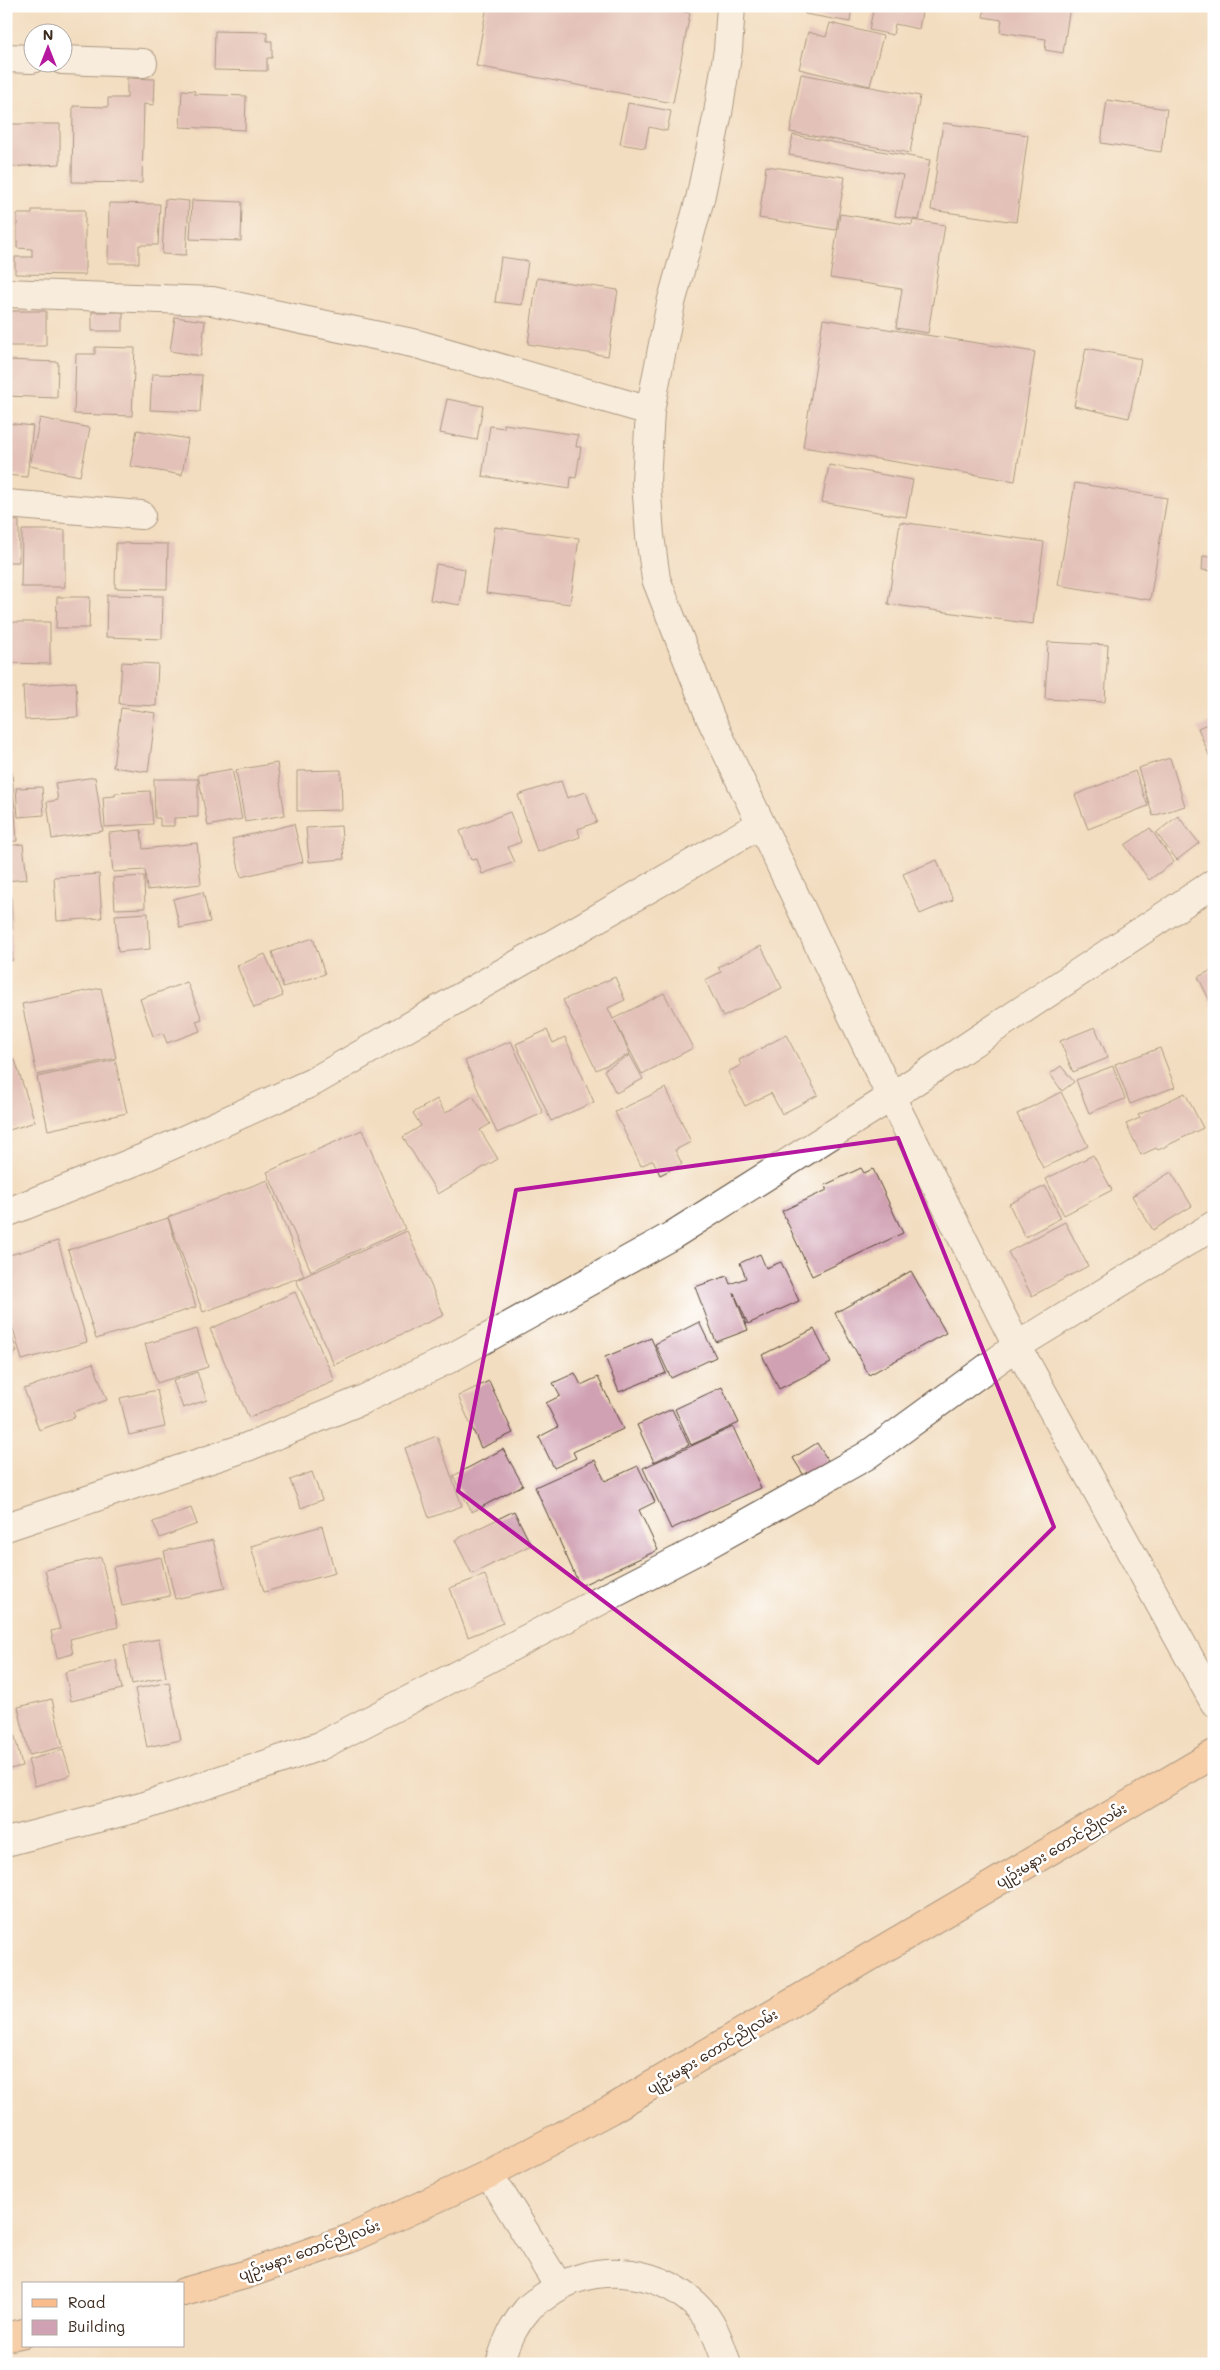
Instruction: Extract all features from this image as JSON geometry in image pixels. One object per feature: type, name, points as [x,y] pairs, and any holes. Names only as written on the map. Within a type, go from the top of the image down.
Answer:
[{"type":"main road","name":"ပျဉ်းမနား တောင်ညိုလမ်း","points":[[185,2292],[244,2275],[351,2238],[489,2174],[610,2110],[1214,1754]]},
{"type":"main road","points":[[6,2337],[22,2333]]},
{"type":"street","points":[[731,6],[728,50],[718,113],[700,199],[672,304],[650,411],[646,482],[650,536],[656,579],[710,717],[891,1097],[1017,1346],[1214,1702]]},
{"type":"street","points":[[6,58],[22,59]]},
{"type":"street","points":[[72,60],[143,63]]},
{"type":"street","points":[[6,293],[212,301],[416,344],[650,411]]},
{"type":"street","points":[[6,504],[141,515]]},
{"type":"street","points":[[6,1214],[141,1159],[313,1082],[762,824]]},
{"type":"street","points":[[6,1527],[246,1447],[362,1400],[449,1359],[673,1235],[891,1097],[1214,883]]},
{"type":"street","points":[[6,1842],[141,1807],[320,1746],[698,1550],[866,1456],[1017,1346],[1214,1225]]},
{"type":"street","points":[[489,2174],[558,2285]]},
{"type":"street","points":[[500,2364],[506,2340],[528,2308],[558,2285],[593,2273],[630,2273],[665,2284],[695,2304],[717,2334],[727,2364]]},
{"type":"highlighted area","points":[[898,1138],[1054,1527],[818,1763],[458,1491],[516,1190]]},
{"type":"building","points":[[487,6],[654,6],[690,13],[673,103],[476,66]]},
{"type":"building","points":[[806,6],[852,6],[850,22],[805,14]]},
{"type":"building","points":[[874,6],[923,6],[919,29],[895,24],[893,35],[869,30]]},
{"type":"building","points":[[985,6],[1070,6],[1063,53],[1045,50],[1046,39],[1000,32],[1002,20],[983,17]]},
{"type":"building","points":[[830,23],[883,36],[870,86],[799,69],[808,32],[826,37]]},
{"type":"building","points":[[215,31],[267,32],[267,41],[272,41],[272,58],[267,58],[267,71],[214,70]]},
{"type":"building","points":[[801,74],[920,96],[910,153],[790,132]]},
{"type":"building","points":[[127,78],[155,79],[154,105],[144,104],[142,183],[72,182],[73,106],[108,107],[108,98],[127,98]]},
{"type":"building","points":[[182,90],[195,91],[194,94],[246,96],[245,130],[180,127]]},
{"type":"building","points":[[1107,100],[1167,109],[1161,152],[1101,143]]},
{"type":"building","points":[[628,103],[671,111],[667,131],[649,127],[645,148],[620,144]]},
{"type":"building","points":[[943,123],[1028,135],[1016,222],[931,210]]},
{"type":"building","points":[[6,124],[60,124],[60,164],[6,167]]},
{"type":"building","points":[[793,135],[930,160],[919,220],[895,216],[903,175],[789,155]]},
{"type":"building","points":[[766,166],[845,177],[836,230],[759,218]]},
{"type":"building","points":[[165,199],[189,201],[186,255],[162,254]]},
{"type":"building","points":[[192,200],[242,202],[241,241],[190,239]]},
{"type":"building","points":[[109,203],[160,204],[158,245],[139,245],[139,263],[108,263]]},
{"type":"building","points":[[32,210],[85,210],[85,275],[15,274],[15,257],[32,257],[32,249],[17,248],[17,214],[32,214]]},
{"type":"building","points":[[840,214],[912,225],[913,220],[945,225],[928,333],[896,328],[902,289],[830,278]]},
{"type":"building","points":[[501,257],[528,261],[522,305],[495,302]]},
{"type":"building","points":[[537,278],[618,290],[608,356],[528,344]]},
{"type":"building","points":[[6,311],[46,311],[46,346],[6,346]]},
{"type":"building","points":[[92,312],[123,312],[123,331],[92,331]]},
{"type":"building","points":[[175,317],[205,321],[201,356],[170,351]]},
{"type":"building","points":[[823,319],[1035,352],[1015,481],[803,447]]},
{"type":"building","points":[[95,347],[135,348],[132,416],[74,414],[76,354],[95,354]]},
{"type":"building","points":[[1086,348],[1141,359],[1129,418],[1074,406]]},
{"type":"building","points":[[7,360],[58,362],[57,398],[6,396]]},
{"type":"building","points":[[152,374],[202,375],[200,412],[150,410]]},
{"type":"building","points":[[447,399],[483,406],[477,440],[440,433]]},
{"type":"building","points":[[40,418],[90,428],[80,476],[30,466]]},
{"type":"building","points":[[6,423],[33,426],[27,477],[6,475]]},
{"type":"building","points":[[504,424],[578,435],[576,447],[581,447],[576,478],[571,477],[570,489],[482,476],[490,426],[504,428]]},
{"type":"building","points":[[137,430],[188,439],[182,475],[130,466]]},
{"type":"building","points":[[829,465],[913,480],[906,517],[822,502]]},
{"type":"building","points":[[1075,483],[1167,498],[1150,600],[1058,585]]},
{"type":"building","points":[[6,521],[19,521],[19,562],[6,562]]},
{"type":"building","points":[[900,522],[1044,542],[1033,624],[888,604]]},
{"type":"building","points":[[495,527],[579,538],[570,604],[486,593]]},
{"type":"building","points":[[22,530],[65,530],[65,587],[21,587]]},
{"type":"building","points":[[116,543],[168,544],[167,589],[115,588]]},
{"type":"building","points":[[1203,556],[1214,557],[1214,571],[1202,570]]},
{"type":"building","points":[[436,564],[465,569],[460,605],[430,600]]},
{"type":"building","points":[[1213,584],[1214,608],[1210,608]]},
{"type":"building","points":[[107,595],[163,596],[162,639],[106,637]]},
{"type":"building","points":[[57,597],[90,597],[89,628],[56,628]]},
{"type":"building","points":[[6,622],[50,622],[50,664],[6,663]]},
{"type":"building","points":[[1048,642],[1108,645],[1105,702],[1045,699]]},
{"type":"building","points":[[122,662],[158,664],[156,706],[119,704]]},
{"type":"building","points":[[76,682],[78,717],[25,720],[23,686]]},
{"type":"building","points":[[121,708],[156,713],[148,772],[113,767]]},
{"type":"building","points":[[1214,721],[1214,758],[1211,760],[1198,728]]},
{"type":"building","points":[[1170,758],[1185,806],[1153,816],[1138,768]]},
{"type":"building","points":[[277,763],[285,815],[245,822],[236,770]]},
{"type":"building","points":[[232,769],[242,819],[208,826],[198,775]]},
{"type":"building","points":[[341,770],[342,810],[297,811],[297,771]]},
{"type":"building","points":[[1135,771],[1148,806],[1088,829],[1075,795]]},
{"type":"building","points":[[6,773],[12,773],[17,841],[6,842]]},
{"type":"building","points":[[95,777],[103,831],[52,839],[47,802],[58,800],[55,783]]},
{"type":"building","points":[[154,779],[198,779],[198,817],[174,818],[174,826],[160,826],[160,818],[155,818]]},
{"type":"building","points":[[561,781],[567,798],[586,792],[597,822],[578,829],[580,837],[537,852],[518,795]]},
{"type":"building","points":[[42,787],[44,815],[18,817],[16,788]]},
{"type":"building","points":[[150,791],[153,824],[105,827],[103,797],[115,796],[115,793]]},
{"type":"building","points":[[510,812],[521,842],[508,847],[515,862],[482,874],[477,859],[471,860],[460,831]]},
{"type":"building","points":[[1178,816],[1199,843],[1177,860],[1156,833]]},
{"type":"building","points":[[294,824],[303,862],[241,877],[232,839]]},
{"type":"building","points":[[341,826],[344,859],[309,862],[306,828]]},
{"type":"building","points":[[1150,828],[1174,862],[1149,880],[1125,845]]},
{"type":"building","points":[[141,830],[143,849],[197,843],[201,884],[147,890],[145,870],[113,872],[109,833]]},
{"type":"building","points":[[23,844],[27,879],[6,881],[6,846]]},
{"type":"building","points":[[937,860],[953,900],[920,914],[903,874]]},
{"type":"building","points":[[99,874],[102,918],[57,921],[54,877]]},
{"type":"building","points":[[144,876],[145,908],[115,909],[113,878]]},
{"type":"building","points":[[203,892],[210,922],[180,928],[173,899]]},
{"type":"building","points":[[6,893],[11,893],[12,929],[6,929]]},
{"type":"building","points":[[148,913],[150,949],[118,952],[115,915]]},
{"type":"building","points":[[6,933],[12,933],[12,961],[6,961]]},
{"type":"building","points":[[313,938],[325,974],[283,987],[272,952]]},
{"type":"building","points":[[761,946],[782,988],[723,1017],[705,980],[721,972],[718,967]]},
{"type":"building","points":[[265,954],[283,996],[254,1008],[237,966]]},
{"type":"building","points":[[1214,969],[1214,1009],[1198,977]]},
{"type":"building","points":[[615,977],[625,1000],[608,1008],[613,1019],[664,993],[693,1048],[642,1074],[615,1021],[630,1054],[596,1070],[563,1000]]},
{"type":"building","points":[[187,982],[202,1019],[196,1021],[200,1031],[167,1043],[163,1033],[153,1036],[140,999]]},
{"type":"building","points":[[101,988],[116,1058],[37,1075],[22,1004]]},
{"type":"building","points":[[1095,1027],[1108,1058],[1073,1072],[1060,1041]]},
{"type":"building","points":[[547,1030],[553,1043],[565,1037],[594,1102],[551,1121],[516,1044]]},
{"type":"building","points":[[786,1035],[818,1095],[782,1114],[771,1093],[745,1106],[728,1072],[741,1065],[739,1060]]},
{"type":"building","points":[[511,1041],[543,1113],[497,1133],[465,1061]]},
{"type":"building","points":[[1160,1048],[1175,1087],[1130,1104],[1115,1064]]},
{"type":"building","points":[[630,1055],[643,1079],[616,1093],[604,1070]]},
{"type":"building","points":[[15,1060],[35,1122],[6,1131],[6,1063]]},
{"type":"building","points":[[115,1060],[127,1113],[48,1130],[37,1077]]},
{"type":"building","points":[[1061,1066],[1074,1082],[1062,1091],[1050,1074]]},
{"type":"building","points":[[1113,1066],[1125,1099],[1089,1113],[1076,1080]]},
{"type":"building","points":[[666,1088],[691,1142],[675,1150],[682,1164],[660,1175],[653,1160],[641,1166],[615,1112]]},
{"type":"building","points":[[1061,1092],[1088,1146],[1043,1168],[1017,1114]]},
{"type":"building","points":[[1185,1093],[1203,1128],[1158,1150],[1156,1148],[1141,1155],[1126,1124],[1140,1118],[1138,1115]]},
{"type":"building","points":[[473,1096],[490,1124],[480,1130],[498,1159],[438,1194],[403,1137],[421,1126],[413,1113],[437,1099],[445,1113]]},
{"type":"building","points":[[362,1130],[405,1229],[311,1271],[267,1172]]},
{"type":"building","points":[[1093,1155],[1112,1190],[1064,1215],[1046,1179]]},
{"type":"building","points":[[861,1168],[864,1173],[873,1169],[903,1233],[812,1276],[782,1211],[827,1190],[825,1185]]},
{"type":"building","points":[[1171,1172],[1192,1206],[1153,1230],[1132,1196]]},
{"type":"building","points":[[268,1180],[304,1276],[203,1312],[168,1217]]},
{"type":"building","points":[[1045,1186],[1061,1218],[1025,1237],[1009,1204]]},
{"type":"building","points":[[168,1218],[196,1307],[96,1339],[68,1250]]},
{"type":"building","points":[[1065,1222],[1088,1266],[1032,1296],[1008,1252]]},
{"type":"building","points":[[407,1231],[444,1315],[334,1365],[296,1280]]},
{"type":"building","points":[[58,1241],[87,1342],[22,1360],[6,1305],[6,1256]]},
{"type":"building","points":[[760,1254],[766,1268],[781,1262],[799,1301],[748,1324],[734,1293],[748,1330],[716,1342],[695,1287],[727,1276],[730,1284],[746,1278],[740,1263]]},
{"type":"building","points":[[911,1271],[946,1333],[869,1375],[835,1313]]},
{"type":"building","points":[[295,1292],[335,1381],[249,1418],[210,1329]]},
{"type":"building","points":[[7,1321],[17,1352],[9,1355],[12,1365],[6,1367]]},
{"type":"building","points":[[699,1322],[716,1357],[671,1378],[655,1344]]},
{"type":"building","points":[[197,1329],[208,1367],[157,1383],[145,1344]]},
{"type":"building","points":[[814,1329],[831,1363],[779,1389],[762,1355]]},
{"type":"building","points":[[651,1338],[666,1373],[619,1392],[605,1357]]},
{"type":"building","points":[[93,1363],[107,1400],[73,1412],[75,1417],[39,1430],[24,1389]]},
{"type":"building","points":[[197,1372],[207,1400],[183,1408],[173,1381]]},
{"type":"building","points":[[575,1373],[581,1385],[598,1377],[623,1429],[573,1452],[576,1458],[554,1468],[539,1437],[558,1427],[546,1403],[560,1396],[553,1383]]},
{"type":"building","points":[[489,1381],[513,1433],[481,1448],[458,1396]]},
{"type":"building","points":[[722,1387],[739,1423],[691,1445],[675,1409]]},
{"type":"building","points":[[157,1390],[165,1427],[129,1435],[120,1398]]},
{"type":"building","points":[[672,1409],[689,1445],[654,1462],[637,1425]]},
{"type":"building","points":[[733,1427],[761,1488],[671,1529],[643,1468]]},
{"type":"building","points":[[437,1436],[462,1506],[429,1518],[405,1448]]},
{"type":"building","points":[[817,1443],[832,1467],[808,1482],[793,1458]]},
{"type":"building","points":[[503,1449],[523,1485],[472,1512],[453,1476]]},
{"type":"building","points":[[6,1458],[10,1469],[6,1470]]},
{"type":"building","points":[[595,1460],[605,1481],[638,1466],[655,1502],[639,1510],[658,1550],[580,1586],[535,1487]]},
{"type":"building","points":[[312,1472],[322,1500],[301,1508],[290,1480]]},
{"type":"building","points":[[191,1508],[197,1524],[160,1538],[153,1522]]},
{"type":"building","points":[[514,1511],[531,1545],[472,1574],[455,1540]]},
{"type":"building","points":[[322,1526],[335,1573],[264,1592],[251,1546]]},
{"type":"building","points":[[213,1540],[225,1588],[175,1599],[164,1551]]},
{"type":"building","points":[[101,1557],[118,1627],[70,1639],[73,1654],[57,1658],[51,1631],[60,1629],[45,1570]]},
{"type":"building","points":[[161,1557],[170,1596],[122,1606],[113,1567]]},
{"type":"building","points":[[485,1575],[503,1623],[468,1637],[450,1588]]},
{"type":"building","points":[[159,1639],[166,1677],[132,1684],[124,1645]]},
{"type":"building","points":[[116,1660],[122,1689],[71,1701],[65,1672]]},
{"type":"building","points":[[169,1682],[181,1740],[147,1747],[135,1689]]},
{"type":"building","points":[[6,1699],[22,1766],[6,1770]]},
{"type":"building","points":[[52,1699],[63,1747],[29,1755],[18,1707]]},
{"type":"building","points":[[63,1750],[71,1775],[35,1786],[28,1760]]}]
